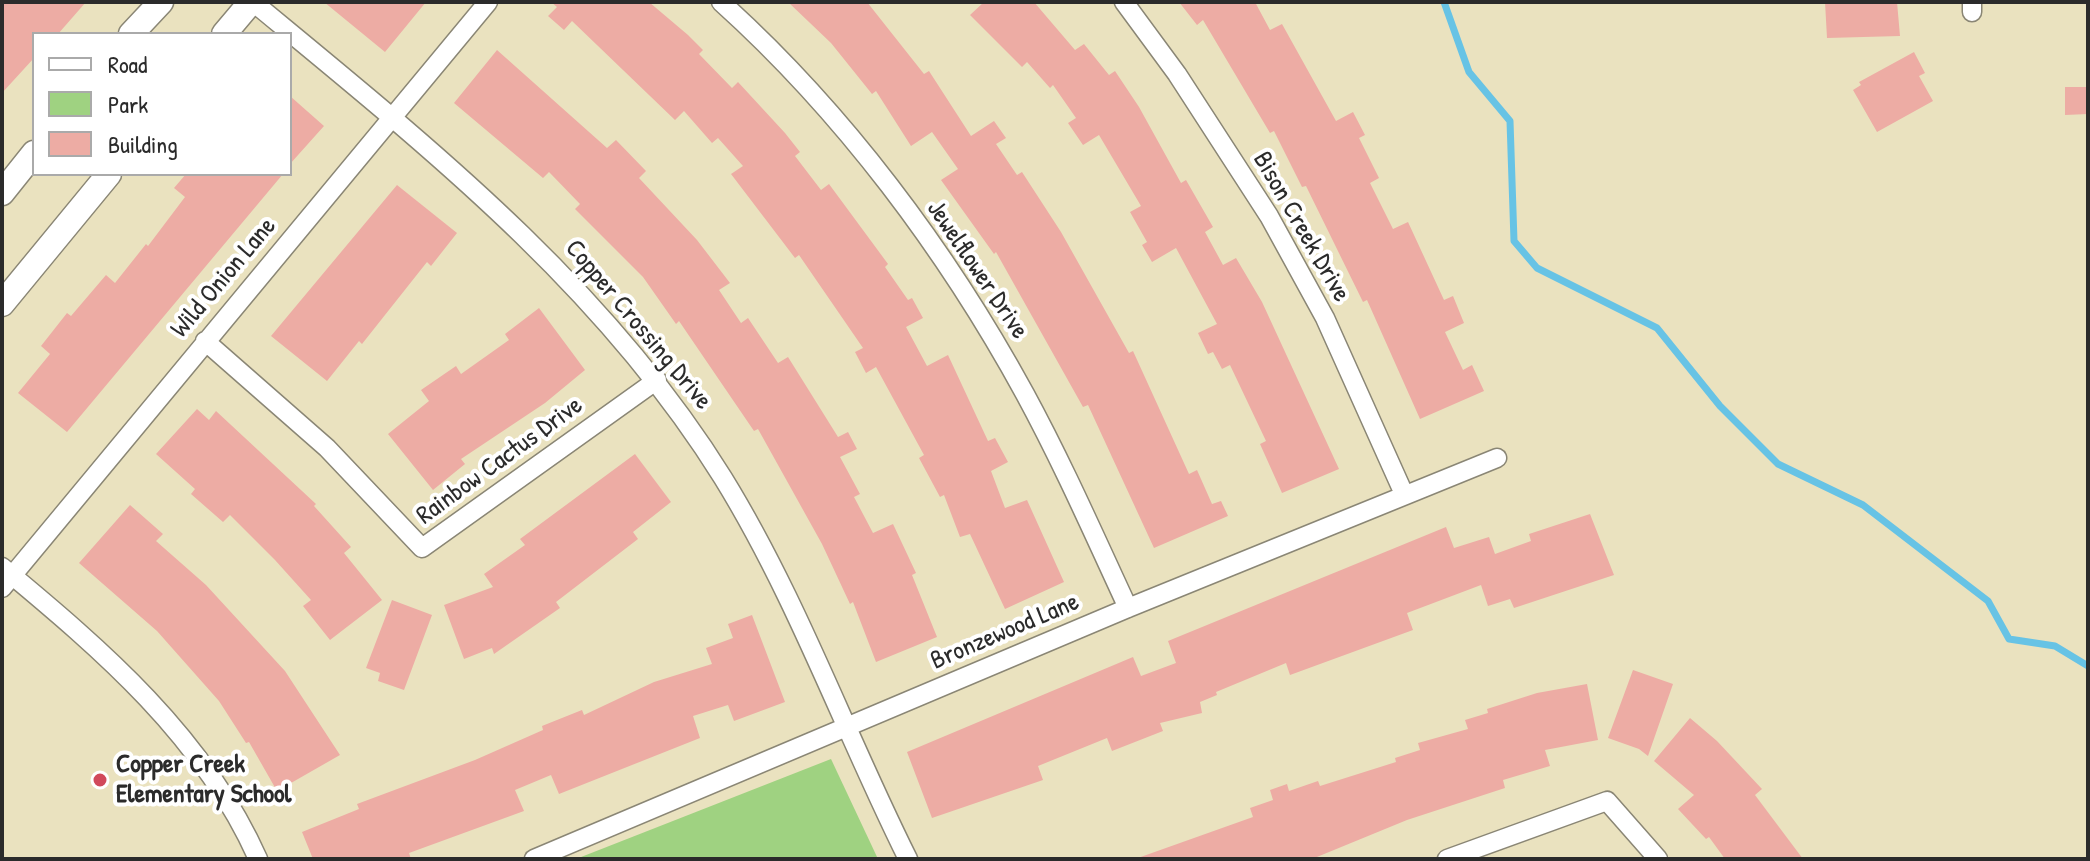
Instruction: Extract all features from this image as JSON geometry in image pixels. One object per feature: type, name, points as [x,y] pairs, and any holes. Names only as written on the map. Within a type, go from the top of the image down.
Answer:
[{"type":"street","points":[[133,32],[161,2]]},
{"type":"street","points":[[226,32],[252,2]]},
{"type":"street","name":"Copper Crossing Drive","points":[[252,2],[288,32]]},
{"type":"street","name":"Wild Onion Lane","points":[[6,577],[488,2]]},
{"type":"street","name":"Jewelflower Drive","points":[[721,2],[814,98],[913,219],[956,279],[1037,417],[1128,608]]},
{"type":"street","name":"Bison Creek Drive","points":[[1124,2],[1177,74],[1269,216],[1325,318],[1404,494]]},
{"type":"street","name":"Copper Crossing Drive","points":[[292,35],[393,118],[536,244],[657,380],[753,529],[908,859]]},
{"type":"street","points":[[2,193],[32,156]]},
{"type":"street","points":[[2,304],[107,176]]},
{"type":"street","name":"Rainbow Cactus Drive","points":[[205,341],[327,448],[422,548],[657,380]]},
{"type":"street","name":"Bronzewood Lane","points":[[534,859],[1128,608],[1497,458]]},
{"type":"street","points":[[6,577],[119,667],[164,715],[222,795],[258,859]]},
{"type":"street","points":[[1447,859],[1607,801],[1658,859]]},
{"type":"green space","points":[[831,759],[878,859],[576,859]]},
{"type":"building","points":[[2,2],[86,2],[60,32],[32,32],[32,60],[2,93]]},
{"type":"building","points":[[324,2],[426,2],[385,52]]},
{"type":"building","points":[[551,2],[649,2],[703,50],[699,54],[732,88],[738,82],[785,133],[800,152],[795,156],[821,190],[829,184],[888,264],[885,267],[908,300],[912,298],[923,318],[906,327],[927,366],[948,355],[988,441],[995,438],[1008,462],[991,471],[1005,508],[1027,500],[1064,582],[1005,609],[970,534],[960,537],[944,495],[940,497],[919,458],[924,455],[876,367],[866,373],[855,352],[863,348],[799,255],[795,258],[731,174],[743,166],[718,138],[712,143],[684,111],[675,120],[572,21],[564,30],[548,16],[557,7]]},
{"type":"building","points":[[788,2],[867,2],[924,74],[929,71],[971,136],[994,121],[1006,138],[996,144],[1017,175],[1022,172],[1061,232],[1129,353],[1133,351],[1189,474],[1197,470],[1212,504],[1221,501],[1228,516],[1154,548],[1088,405],[1083,407],[996,252],[994,254],[941,180],[958,169],[932,132],[911,146],[876,91],[872,94],[831,43]]},
{"type":"building","points":[[984,2],[1034,2],[1075,50],[1084,44],[1109,75],[1115,71],[1139,107],[1181,183],[1186,180],[1213,227],[1205,232],[1223,265],[1236,258],[1262,302],[1339,469],[1282,493],[1260,444],[1266,441],[1230,365],[1222,369],[1213,352],[1208,354],[1198,333],[1217,324],[1176,248],[1152,262],[1142,245],[1147,242],[1130,212],[1141,206],[1099,135],[1083,145],[1068,123],[1076,118],[1053,85],[1050,88],[1027,62],[1022,67],[970,15]]},
{"type":"building","points":[[1179,2],[1255,2],[1270,30],[1282,24],[1336,121],[1353,112],[1365,135],[1359,138],[1379,178],[1370,183],[1393,229],[1408,222],[1444,300],[1453,296],[1464,323],[1445,332],[1463,370],[1472,365],[1484,391],[1420,419],[1367,300],[1363,302],[1306,186],[1302,187],[1274,131],[1270,133],[1203,20],[1197,25]]},
{"type":"building","points":[[1825,2],[1897,2],[1900,36],[1827,38]]},
{"type":"building","points":[[497,50],[607,148],[616,140],[646,171],[639,178],[697,240],[730,283],[719,290],[741,323],[748,318],[778,363],[788,357],[838,437],[848,432],[857,449],[840,457],[860,494],[854,497],[873,533],[893,524],[916,573],[912,575],[937,637],[876,662],[853,602],[850,604],[822,544],[758,429],[754,431],[679,321],[676,324],[643,277],[575,209],[580,204],[549,172],[543,178],[454,103]]},
{"type":"building","points":[[1914,52],[1925,73],[1919,76],[1933,101],[1877,132],[1853,90],[1861,85],[1859,82]]},
{"type":"building","points":[[2065,87],[2088,87],[2088,114],[2065,115]]},
{"type":"building","points":[[292,98],[324,126],[292,162]]},
{"type":"building","points":[[184,176],[281,176],[67,432],[18,393],[50,354],[41,346],[67,313],[71,316],[106,275],[115,283],[146,244],[148,246],[185,197],[174,188]]},
{"type":"building","points":[[397,185],[457,233],[431,266],[427,262],[362,344],[359,341],[327,381],[271,336]]},
{"type":"building","points":[[539,308],[585,370],[545,403],[461,459],[465,464],[433,490],[388,434],[429,401],[421,390],[456,366],[461,374],[509,340],[505,334]]},
{"type":"building","points":[[197,409],[209,420],[216,411],[316,504],[314,506],[351,547],[344,553],[382,600],[330,640],[303,606],[311,600],[275,560],[230,515],[223,522],[191,494],[195,489],[156,454]]},
{"type":"building","points":[[635,454],[671,502],[633,532],[638,539],[556,602],[560,608],[494,654],[492,648],[464,659],[444,605],[493,587],[484,574],[525,545],[520,539]]},
{"type":"building","points":[[130,505],[163,534],[156,541],[206,585],[285,671],[340,755],[277,791],[249,742],[246,743],[219,701],[157,631],[79,563]]},
{"type":"building","points":[[1590,514],[1614,575],[1514,608],[1510,599],[1488,606],[1481,585],[1407,613],[1413,630],[1290,675],[1286,663],[1216,692],[1217,695],[1200,702],[1202,713],[1160,723],[1163,731],[1112,751],[1107,738],[1038,766],[1043,780],[932,818],[907,752],[1133,657],[1141,676],[1176,663],[1168,641],[1446,527],[1454,548],[1489,537],[1495,554],[1531,541],[1529,534]]},
{"type":"building","points":[[392,600],[432,615],[404,690],[378,681],[380,673],[366,668]]},
{"type":"building","points":[[752,615],[785,702],[734,721],[728,705],[693,716],[700,738],[559,794],[551,775],[515,790],[524,811],[409,853],[411,859],[313,859],[302,832],[359,809],[357,804],[475,760],[543,730],[542,726],[582,710],[584,715],[654,682],[712,664],[706,648],[733,638],[728,624]]},
{"type":"building","points":[[1633,670],[1673,684],[1648,756],[1639,749],[1608,738]]},
{"type":"building","points":[[1587,684],[1598,740],[1545,750],[1550,766],[1503,780],[1505,788],[1407,820],[1312,859],[1135,859],[1253,817],[1250,808],[1273,800],[1270,790],[1287,784],[1289,791],[1318,781],[1320,786],[1396,762],[1395,758],[1420,750],[1418,743],[1468,729],[1465,720],[1488,713],[1487,709],[1537,693]]},
{"type":"building","points":[[1690,718],[1717,741],[1762,789],[1755,795],[1803,859],[1725,859],[1709,837],[1706,839],[1678,809],[1694,795],[1654,761]]},
{"type":"waterway","points":[[1444,2],[1469,72],[1510,121],[1514,241],[1537,268],[1657,328],[1720,406],[1778,464],[1863,505],[1988,601],[2009,639],[2055,646],[2088,666]]},
{"type":"place","name":"Copper Creek Elementary School","points":[[100,780]]}]
